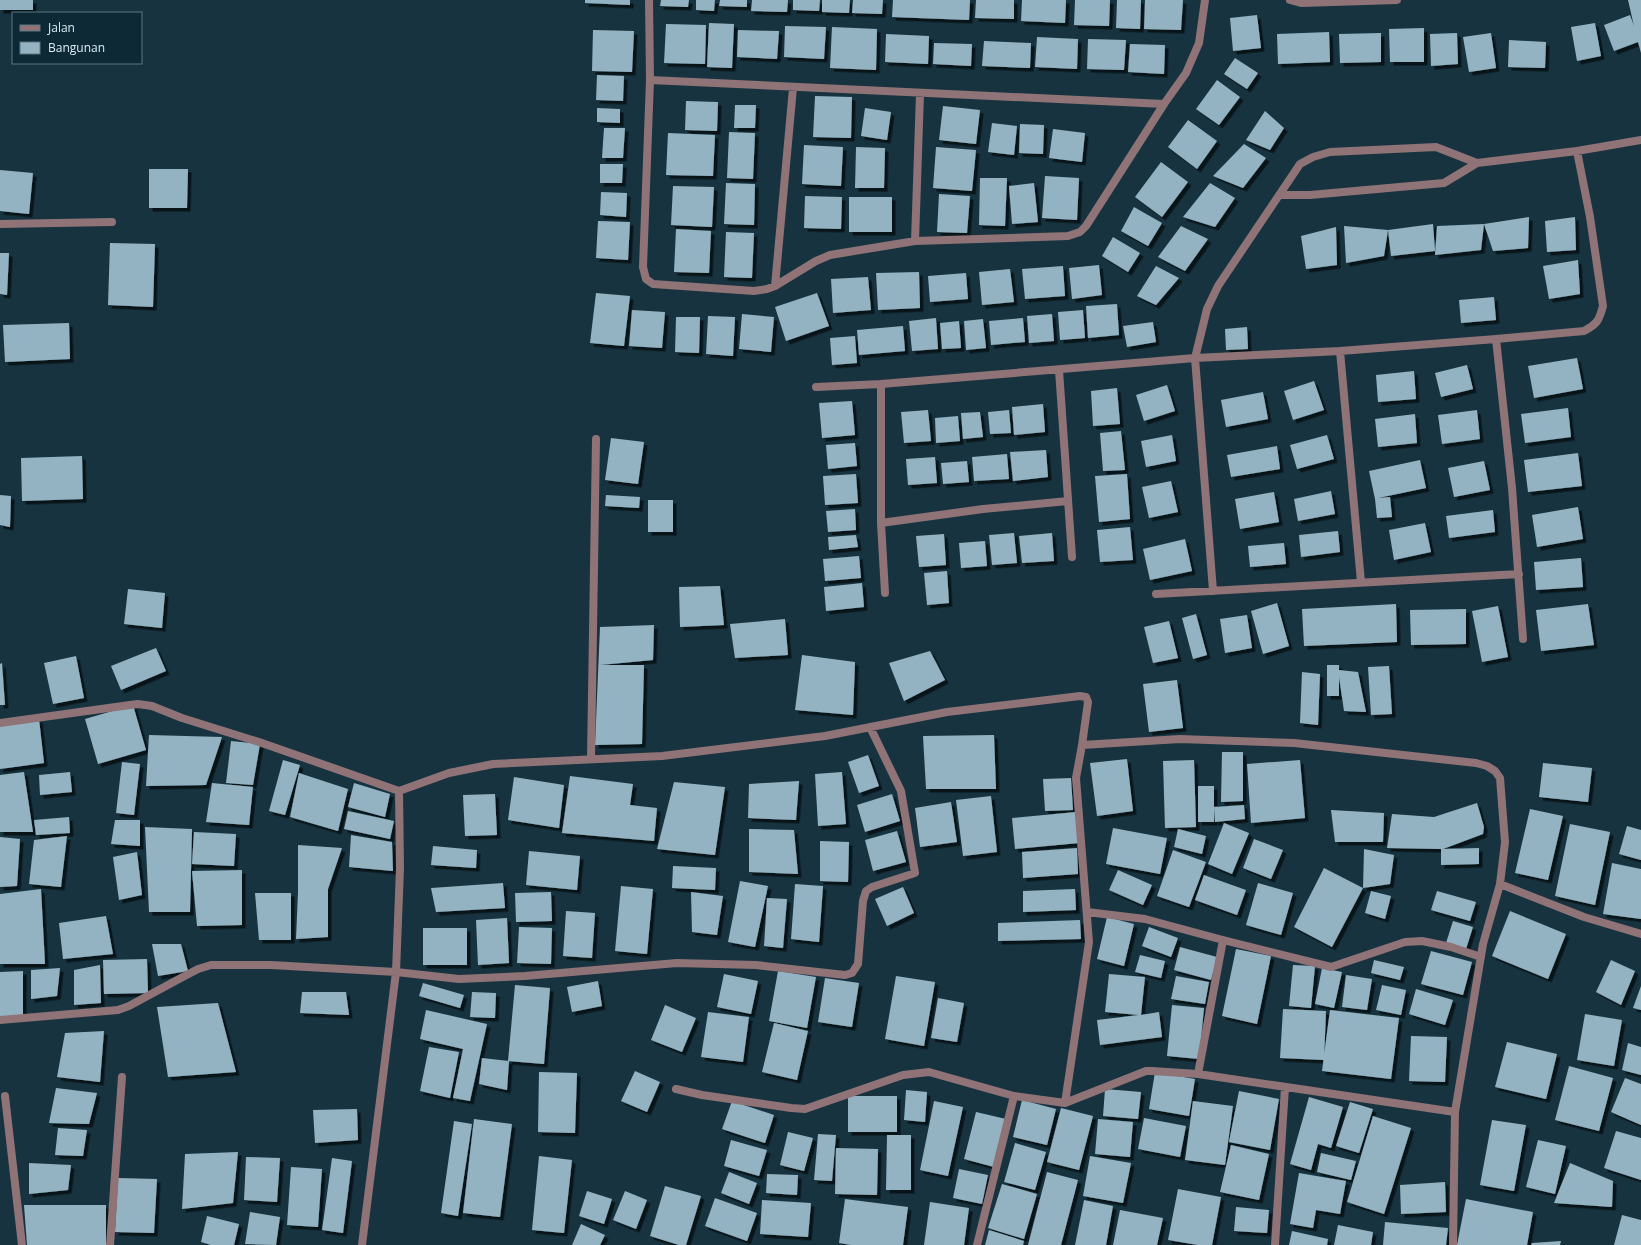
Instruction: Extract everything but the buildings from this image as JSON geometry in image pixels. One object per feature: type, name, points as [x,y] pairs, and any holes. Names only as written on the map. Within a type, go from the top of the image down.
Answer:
[{"type":"street","points":[[649,0],[650,80],[643,267],[646,279],[653,284],[754,291],[775,286],[816,261],[830,255],[915,241],[1068,236],[1080,232],[1086,226],[1164,104],[1186,73],[1199,43],[1205,0]]},
{"type":"street","points":[[1290,0],[1301,2],[1397,0]]},
{"type":"street","points":[[650,80],[920,94],[1164,104]]},
{"type":"street","points":[[775,286],[793,88]]},
{"type":"street","points":[[915,241],[920,94]]},
{"type":"street","points":[[1280,195],[1310,195],[1444,183],[1477,163],[1577,151],[1641,140]]},
{"type":"street","points":[[1213,591],[1196,358],[1207,309],[1218,286],[1280,195],[1295,169],[1300,164],[1313,157],[1330,152],[1436,147],[1477,163]]},
{"type":"street","points":[[816,387],[881,384],[1196,358],[1340,351],[1584,331],[1595,325],[1600,317],[1603,306],[1590,217],[1577,151]]},
{"type":"street","points":[[0,224],[112,222]]},
{"type":"street","points":[[1496,339],[1512,488],[1523,639]]},
{"type":"street","points":[[1340,351],[1361,582]]},
{"type":"street","points":[[1059,370],[1072,557]]},
{"type":"street","points":[[881,384],[881,523],[886,593]]},
{"type":"street","points":[[591,759],[596,439]]},
{"type":"street","points":[[881,523],[983,509],[1068,501]]},
{"type":"street","points":[[1156,594],[1519,574]]},
{"type":"street","points":[[0,723],[130,705],[148,705],[398,791],[449,773],[493,764],[662,756],[825,736],[947,712],[1080,696],[1086,697],[1088,702],[1076,778],[1089,942],[1065,1103]]},
{"type":"street","points":[[0,1020],[118,1010],[129,1006],[198,969],[211,965],[271,964],[396,972],[459,979],[525,976],[677,963],[756,965],[845,975],[852,973],[858,964],[863,901],[866,891],[872,887],[915,873],[901,791],[870,728]]},
{"type":"street","points":[[1082,745],[1180,739],[1294,743],[1476,763],[1487,766],[1495,771],[1500,778],[1502,791],[1505,842],[1500,884],[1490,915],[1481,957],[1456,1112],[1453,1245]]},
{"type":"street","points":[[362,1245],[396,972],[400,868],[398,791]]},
{"type":"street","points":[[1500,884],[1584,917],[1641,934]]},
{"type":"street","points":[[1087,912],[1144,919],[1331,967],[1405,942],[1422,941],[1451,947],[1481,957]]},
{"type":"street","points":[[1198,1074],[1223,940]]},
{"type":"street","points":[[676,1089],[710,1096],[805,1109],[903,1075],[929,1072],[1014,1096],[1065,1103],[1146,1071],[1198,1074],[1456,1112]]},
{"type":"street","points":[[110,1245],[122,1077]]},
{"type":"street","points":[[1274,1245],[1285,1087]]},
{"type":"street","points":[[5,1096],[22,1245]]},
{"type":"street","points":[[977,1245],[1014,1096]]}]
